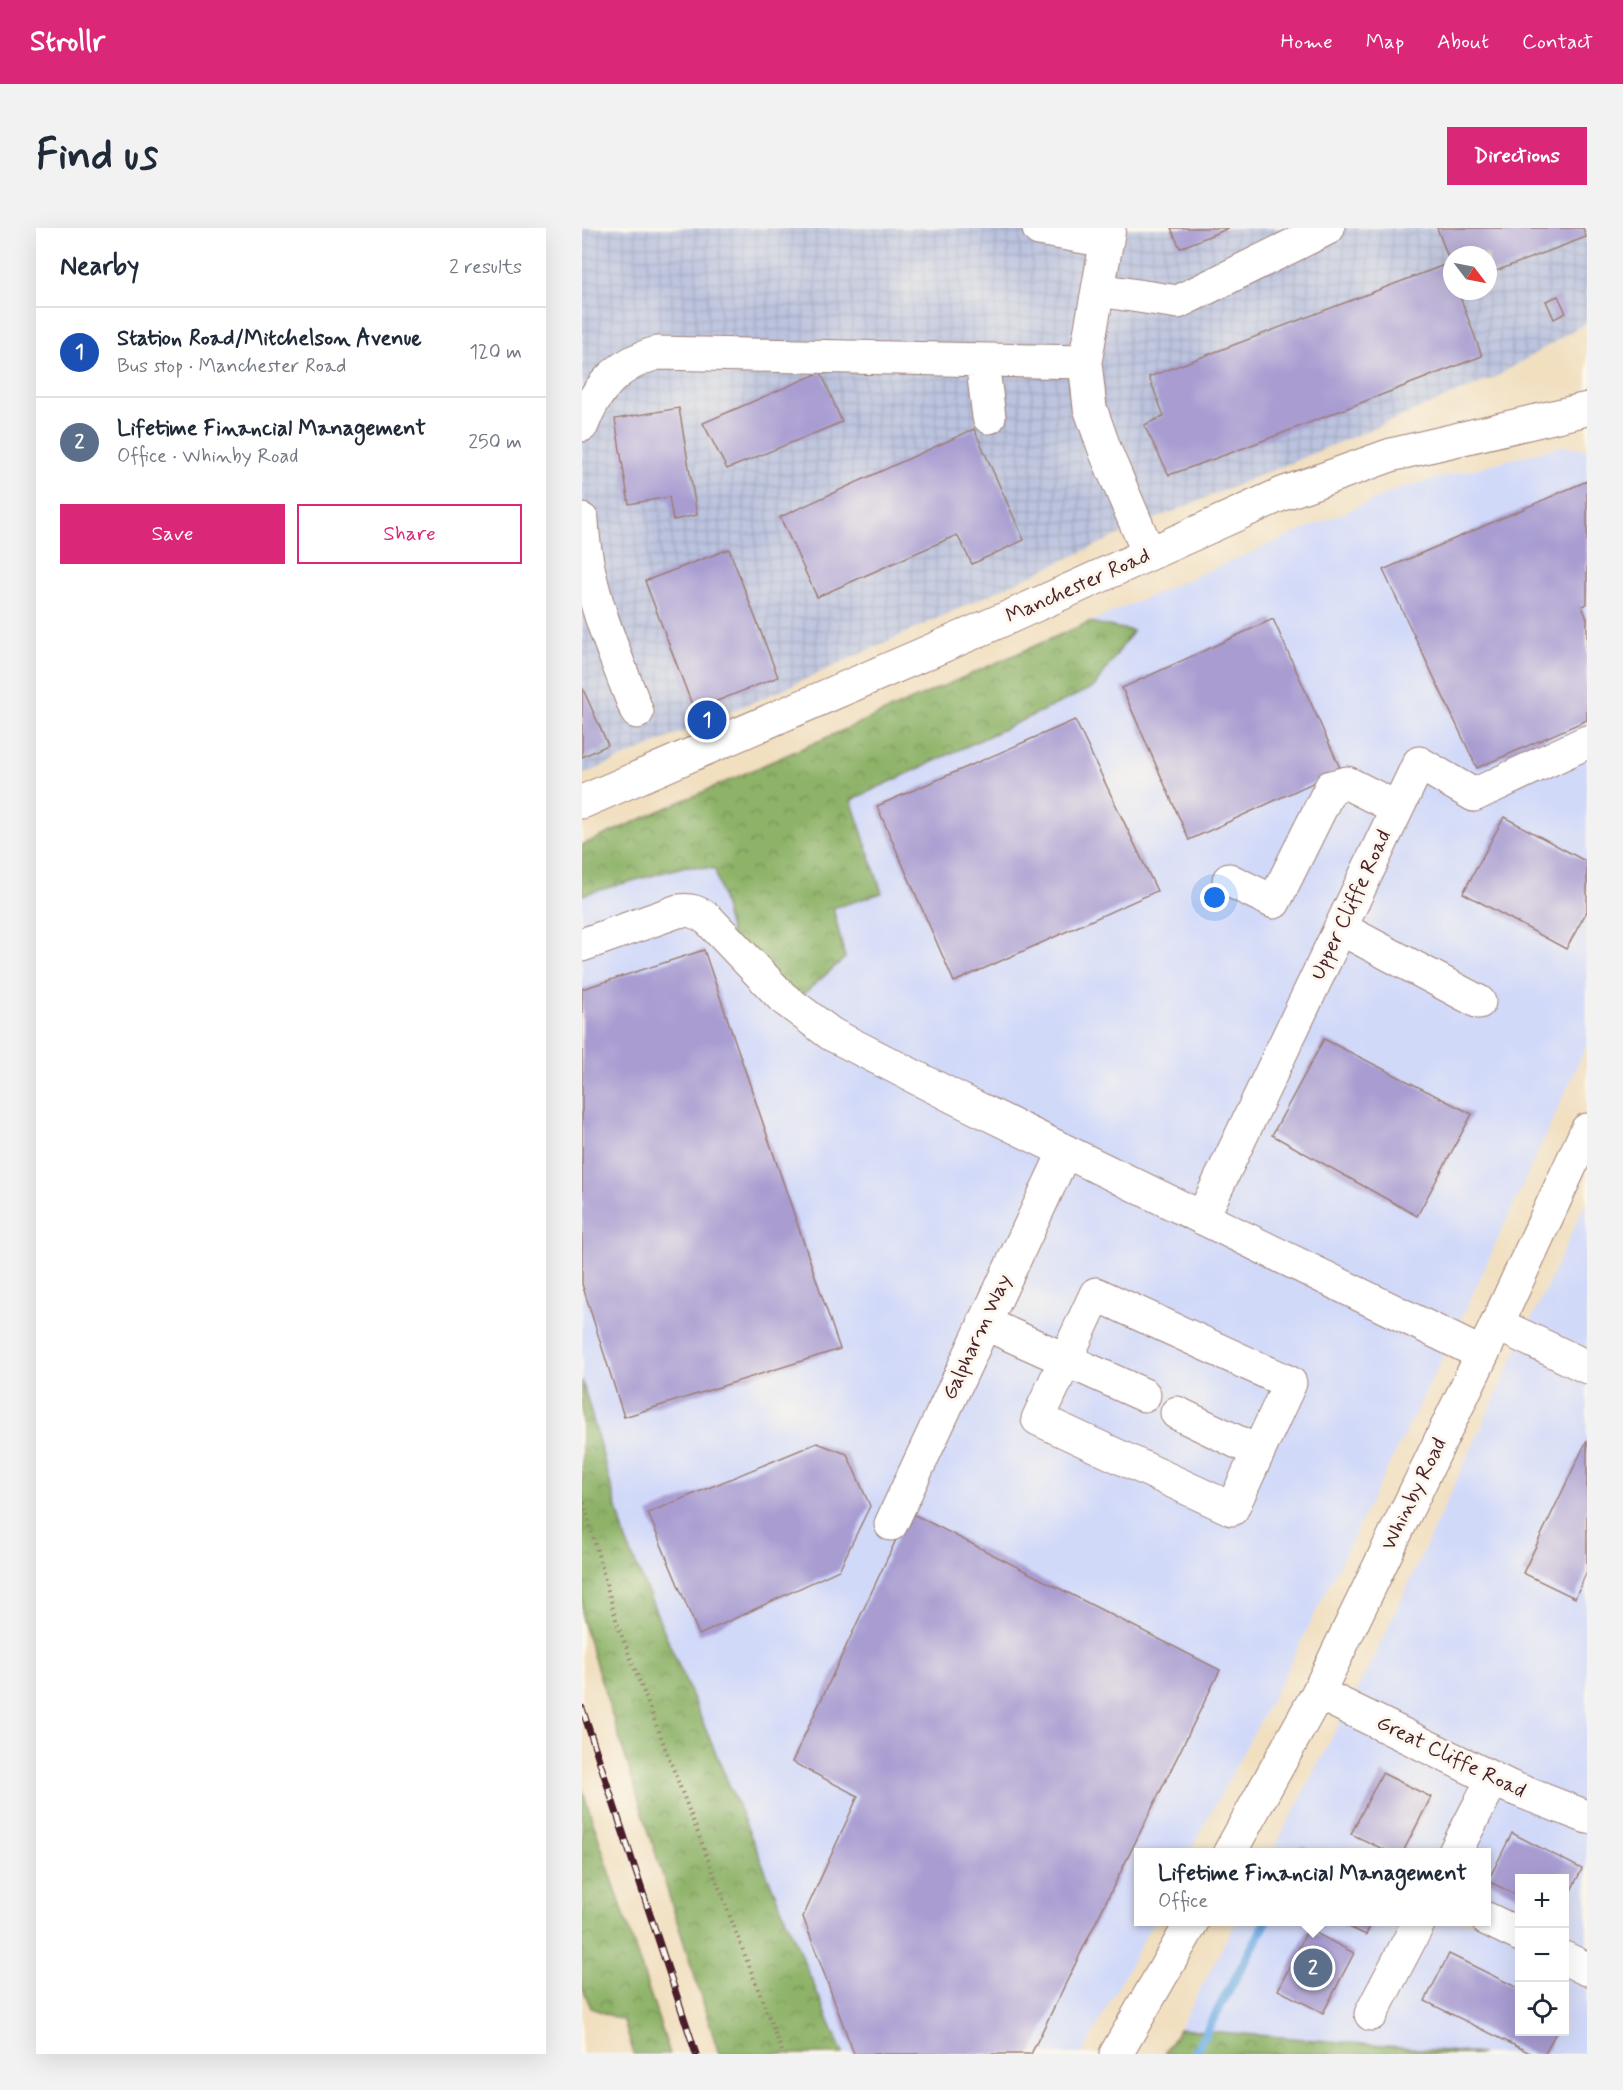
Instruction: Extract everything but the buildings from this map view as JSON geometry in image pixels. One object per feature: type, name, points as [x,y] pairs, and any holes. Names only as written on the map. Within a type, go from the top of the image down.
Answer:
[{"type":"main road","points":[[1098,290],[1178,302],[1328,228]]},
{"type":"main road","points":[[1039,229],[1108,235],[1085,362],[1090,408],[1110,464],[1149,554]]},
{"type":"main road","points":[[582,425],[595,398],[616,374],[636,359],[657,353],[1085,362]]},
{"type":"main road","points":[[982,361],[989,417]]},
{"type":"main road","name":"Manchester Road","points":[[582,802],[1007,618],[1282,494],[1391,455],[1587,409]]},
{"type":"main road","points":[[582,519],[583,539],[598,612],[637,712]]},
{"type":"main road","name":"Upper Cliffe Road","points":[[1202,1218],[1419,763],[1474,795],[1587,741]]},
{"type":"main road","points":[[1229,880],[1274,902],[1331,787],[1347,783],[1397,808]]},
{"type":"main road","points":[[582,945],[678,911],[688,909],[696,911],[708,919],[783,998],[831,1034],[956,1098],[1482,1354]]},
{"type":"main road","points":[[1340,928],[1479,1002]]},
{"type":"main road","name":"Whinby Road","points":[[1232,1848],[1318,1693],[1497,1324],[1587,1130]]},
{"type":"main road","name":"Galpharm Way","points":[[891,1524],[1065,1151]]},
{"type":"main road","points":[[1096,1294],[1290,1383],[1232,1509],[1038,1419],[1065,1360],[1096,1294]]},
{"type":"main road","points":[[984,1323],[1144,1395]]},
{"type":"main road","points":[[1497,1324],[1587,1367]]},
{"type":"main road","points":[[1176,1413],[1258,1452]]},
{"type":"main road","name":"Great Cliffe Road","points":[[1318,1693],[1492,1779],[1587,1817]]},
{"type":"main road","points":[[1457,1848],[1492,1779]]},
{"type":"main road","points":[[1491,1921],[1515,1933]]},
{"type":"main road","points":[[1116,2054],[1190,1926]]},
{"type":"main road","points":[[1371,2014],[1417,1926]]},
{"type":"main road","points":[[1569,1960],[1587,1969]]},
{"type":"path","points":[[582,1497],[617,1623],[783,2054]]},
{"type":"shaded area","points":[[582,228],[1587,228],[1587,322],[1496,377],[1136,527],[788,687],[582,775]]},
{"type":"shaded area","points":[[1561,446],[1587,449],[1587,1045],[1452,1339],[1284,1676],[1192,1848],[1134,1848],[1134,1926],[1151,1926],[1082,2054],[843,2054],[626,1541],[582,1380],[582,845],[1089,622],[1401,488]]},
{"type":"shaded area","points":[[1587,1200],[1587,2054],[1482,2054],[1179,2029],[1234,1926],[1491,1926],[1491,1848],[1274,1848],[1378,1649]]},
{"type":"green space","points":[[1089,622],[1133,631],[1094,687],[851,800],[882,893],[833,908],[845,958],[801,996],[735,951],[715,869],[686,866],[582,895],[582,845]]},
{"type":"green space","points":[[582,1380],[626,1541],[843,2054],[719,2054],[582,1620]]},
{"type":"green space","points":[[582,1787],[670,2054],[634,2054],[624,2021],[591,2008],[582,1986]]},
{"type":"green space","points":[[1179,2029],[1207,2031],[1482,2054],[1164,2054]]},
{"type":"waterway","points":[[1194,2054],[1264,1926]]},
{"type":"railway","points":[[582,1708],[696,2054]]},
{"type":"place","name":"Station Road/Mitchelson Avenue","points":[[707,720]]},
{"type":"place","name":"Lifetime Financial Management","points":[[1313,1968]]}]
